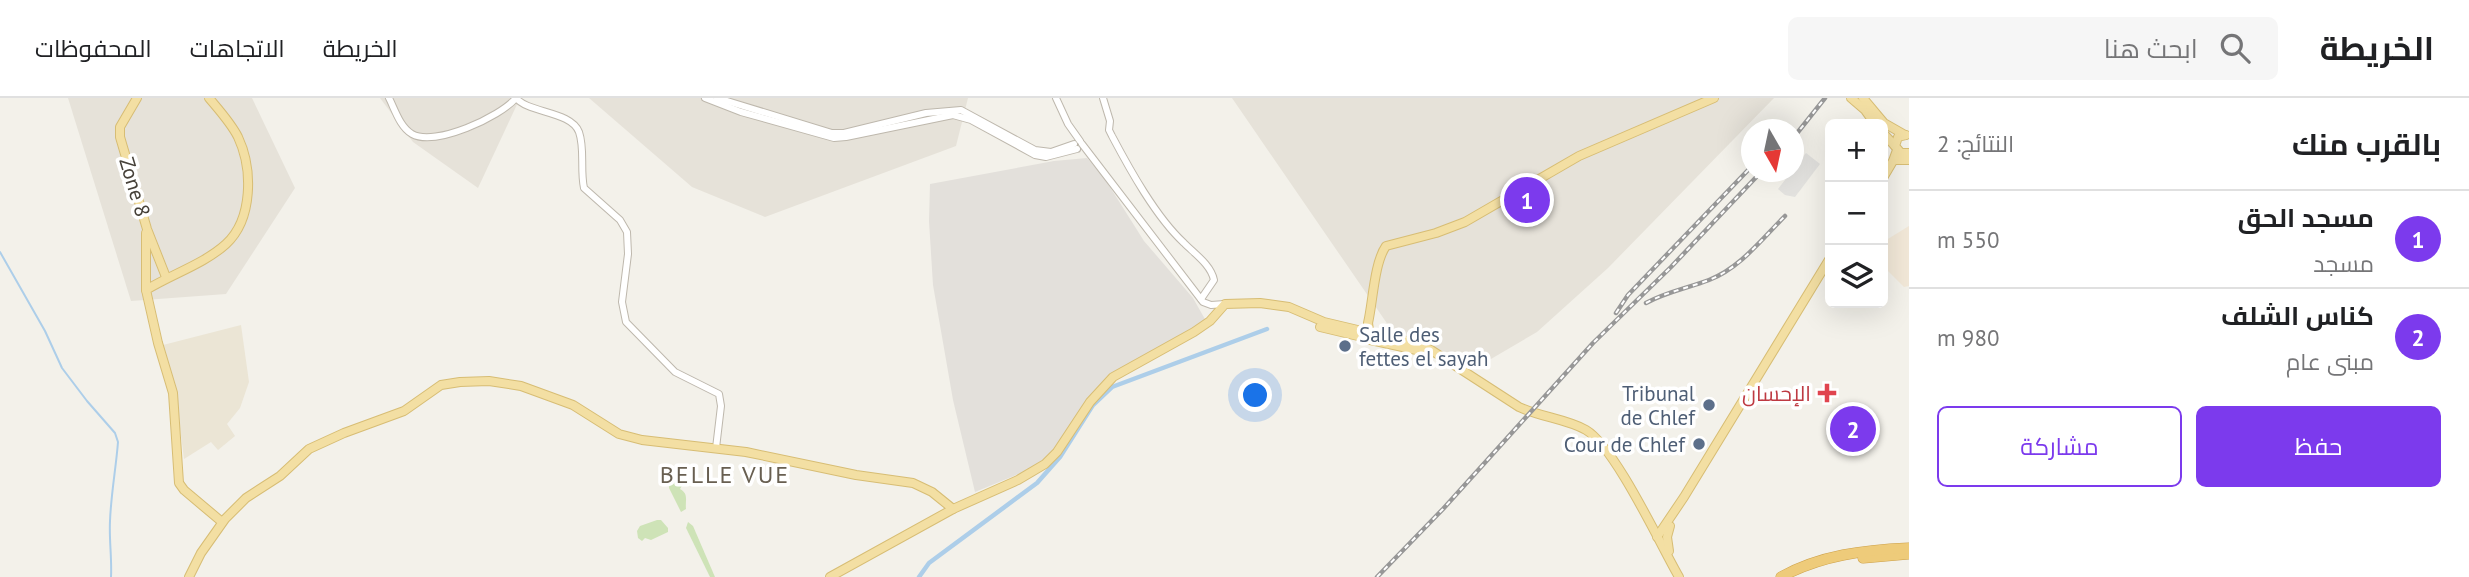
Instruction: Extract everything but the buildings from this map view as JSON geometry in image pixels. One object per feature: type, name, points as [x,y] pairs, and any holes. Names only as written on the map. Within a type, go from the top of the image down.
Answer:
[{"type":"highway","points":[[1781,577],[1807,565],[1838,556],[1909,548]]},
{"type":"highway","points":[[1796,577],[1838,561],[1909,554]]},
{"type":"main road","name":"Zone 8","points":[[137,98],[120,127],[119,134],[146,225],[166,278]]},
{"type":"main road","points":[[146,290],[226,244],[239,228],[247,207],[246,164],[242,145],[209,98]]},
{"type":"main road","points":[[1366,332],[1381,254],[1386,246],[1465,222],[1579,156],[1714,98]]},
{"type":"main road","points":[[1851,98],[1871,119]]},
{"type":"main road","points":[[1863,98],[1884,122],[1908,136]]},
{"type":"main road","points":[[1902,155],[1898,137],[1908,136]]},
{"type":"main road","points":[[1888,139],[1902,155]]},
{"type":"main road","points":[[1888,171],[1902,155]]},
{"type":"main road","points":[[146,225],[146,290],[173,393],[179,483],[222,522]]},
{"type":"main road","points":[[1669,551],[1667,537],[1670,522],[1825,266]]},
{"type":"main road","points":[[1659,537],[1825,274]]},
{"type":"main road","points":[[830,577],[953,509],[1018,480],[1045,464],[1058,452],[1097,394],[1113,377],[1194,332],[1210,321],[1225,304],[1260,303],[1296,309],[1324,322],[1411,342],[1431,350],[1519,407],[1585,429],[1597,439],[1651,519],[1681,577]]},
{"type":"main road","points":[[189,577],[222,522],[242,501],[279,476],[309,449],[350,430],[404,411],[435,388],[445,384],[482,381],[521,386],[573,405],[621,435],[653,442],[790,460],[856,475],[913,483],[932,492],[953,509]]},
{"type":"main road","points":[[1636,498],[1681,577]]},
{"type":"main road","points":[[1651,519],[1670,522]]},
{"type":"street","points":[[389,98],[407,130],[421,137],[433,138],[470,125],[504,108],[516,98],[521,103],[561,118],[577,128],[584,188],[620,220],[627,232],[628,254],[622,302],[625,320],[675,372],[719,394],[721,405],[716,449]]},
{"type":"street","points":[[717,98],[832,133],[844,133],[944,110],[961,110],[1035,150],[1047,153],[1078,145]]},
{"type":"street","points":[[1056,98],[1078,145],[1090,154],[1205,304],[1225,304]]},
{"type":"street","points":[[1102,98],[1110,121],[1109,130],[1154,207],[1176,236],[1198,256],[1214,276],[1201,299]]},
{"type":"street","points":[[706,99],[741,112],[834,138],[846,138],[943,115],[958,115],[1040,156],[1056,155],[1078,145]]},
{"type":"shaded area","points":[[68,98],[252,98],[295,188],[226,294],[131,301]]},
{"type":"shaded area","points":[[380,98],[520,98],[478,188],[413,142]]},
{"type":"shaded area","points":[[589,98],[968,98],[956,146],[765,217],[692,187]]},
{"type":"shaded area","points":[[1232,98],[1774,98],[1753,119],[1741,119],[1741,132],[1608,268],[1537,332],[1479,366],[1395,335]]},
{"type":"shaded area","points":[[1806,153],[1820,164],[1795,197],[1785,195],[1778,189],[1783,182],[1804,182]]},
{"type":"shaded area","points":[[1087,158],[1103,176],[1144,241],[1193,298],[1206,321],[1113,374],[1095,390],[1050,455],[1033,468],[975,492],[953,400],[933,285],[930,184],[1054,161]]},
{"type":"shaded area","points":[[1909,226],[1909,286],[1904,287],[1888,271],[1888,239]]},
{"type":"shaded area","points":[[241,325],[249,382],[240,408],[227,424],[235,436],[218,450],[211,442],[184,459],[175,389],[163,345]]},
{"type":"green space","points":[[670,477],[683,484],[680,489],[686,495],[686,509],[681,512],[669,488]]},
{"type":"green space","points":[[661,520],[668,532],[651,540],[645,538],[642,541],[638,538],[637,531],[640,526]]},
{"type":"green space","points":[[688,522],[693,526],[715,577],[710,577],[686,528]]},
{"type":"waterway","points":[[0,252],[45,331],[62,368],[115,433],[118,442],[111,501],[111,577]]},
{"type":"waterway","points":[[919,577],[929,563],[1037,483],[1060,457],[1093,405],[1112,387],[1267,329]]},
{"type":"railway","points":[[1804,124],[1825,98]]},
{"type":"railway","points":[[1616,313],[1628,295],[1741,177]]},
{"type":"railway","points":[[1377,577],[1443,509],[1593,343],[1671,267],[1752,182]]},
{"type":"railway","points":[[1646,303],[1720,275],[1750,252],[1785,216]]},
{"type":"place","name":"مسجد الحق","points":[[1527,200]]},
{"type":"place","name":"Salle des fettes el sayah","points":[[1345,346]]},
{"type":"place","name":"الإحسان","points":[[1827,393]]},
{"type":"place","name":"Tribunal de Chlef","points":[[1709,405]]},
{"type":"place","name":"كناس الشلف","points":[[1853,429]]},
{"type":"place","name":"Cour de Chlef","points":[[1699,444]]},
{"type":"district","name":"BELLE VUE","points":[[725,474]]}]
